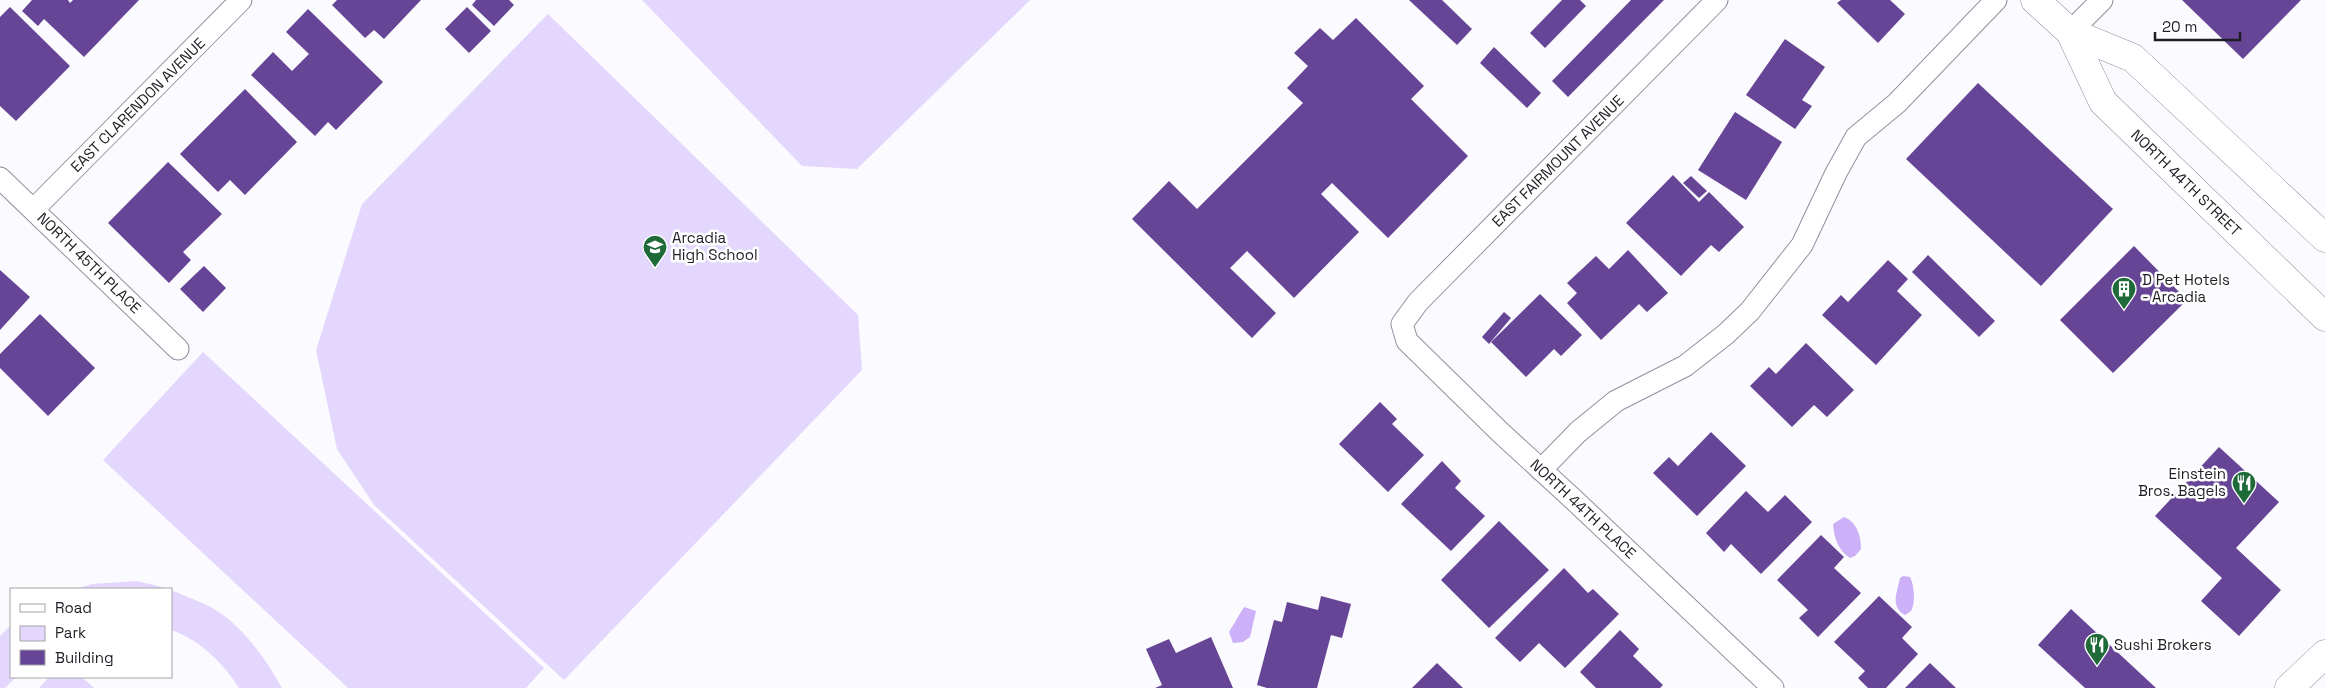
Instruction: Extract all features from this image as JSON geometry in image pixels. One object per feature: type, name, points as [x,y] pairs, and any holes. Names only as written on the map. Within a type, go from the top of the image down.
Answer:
[{"type":"main road","name":"NORTH 44TH STREET","points":[[2035,0],[2070,32],[2133,58],[2325,238]]},
{"type":"main road","name":"NORTH 44TH STREET","points":[[2070,32],[2103,102],[2325,317]]},
{"type":"main road","points":[[2289,688],[2325,654]]},
{"type":"street","name":"EAST CLARENDON AVENUE","points":[[34,209],[241,0]]},
{"type":"street","name":"EAST FAIRMOUNT AVENUE","points":[[1402,324],[1418,302],[1717,0]]},
{"type":"street","points":[[1541,470],[1578,432],[1616,401],[1685,366],[1726,334],[1750,311],[1802,245],[1836,173],[1856,137],[1897,102],[1996,0]]},
{"type":"street","points":[[2070,32],[2102,0]]},
{"type":"street","name":"NORTH 45TH PLACE","points":[[0,178],[178,349]]},
{"type":"street","name":"NORTH 44TH PLACE","points":[[1402,324],[1407,341],[1773,688]]},
{"type":"green space","points":[[642,0],[1030,0],[857,169],[802,166]]},
{"type":"green space","points":[[548,14],[858,315],[862,370],[564,680],[374,505],[337,449],[316,350],[362,204]]},
{"type":"green space","points":[[203,352],[544,668],[526,688],[348,688],[103,460]]},
{"type":"green space","points":[[137,581],[166,588],[79,588],[92,584]]},
{"type":"green space","points":[[172,590],[207,605],[230,621],[259,652],[282,688],[239,688],[210,653],[181,634],[172,630]]},
{"type":"green space","points":[[10,626],[10,678],[15,678],[5,688],[0,688],[0,636]]},
{"type":"green space","points":[[48,678],[83,678],[94,688],[39,688]]},
{"type":"shaded area","points":[[1844,517],[1855,526],[1860,539],[1861,549],[1855,556],[1850,558],[1840,548],[1833,524]]},
{"type":"shaded area","points":[[1903,576],[1910,577],[1914,594],[1913,608],[1905,615],[1897,608],[1896,603],[1900,578]]},
{"type":"shaded area","points":[[1244,607],[1256,611],[1250,637],[1243,642],[1233,643],[1229,632]]},
{"type":"building","points":[[32,0],[68,0],[70,3],[73,0],[139,0],[84,57],[44,19],[38,26],[22,11]]},
{"type":"building","points":[[337,0],[421,0],[384,39],[374,30],[365,38],[332,5]]},
{"type":"building","points":[[476,0],[509,0],[514,5],[494,26],[472,5]]},
{"type":"building","points":[[1409,0],[1442,0],[1472,29],[1457,45]]},
{"type":"building","points":[[1562,0],[1580,0],[1586,6],[1545,48],[1530,33]]},
{"type":"building","points":[[1631,0],[1664,0],[1568,97],[1552,81]]},
{"type":"building","points":[[1841,0],[1890,0],[1905,14],[1878,43],[1837,3]]},
{"type":"building","points":[[2182,0],[2301,0],[2243,59]]},
{"type":"building","points":[[10,7],[70,66],[16,121],[0,106],[0,17]]},
{"type":"building","points":[[467,7],[491,31],[469,53],[445,29]]},
{"type":"building","points":[[308,9],[383,82],[336,130],[328,122],[315,136],[251,75],[273,52],[292,71],[309,54],[286,32]]},
{"type":"building","points":[[1356,18],[1424,86],[1411,99],[1468,156],[1388,238],[1332,183],[1321,194],[1359,232],[1294,298],[1247,251],[1230,268],[1276,313],[1252,338],[1132,219],[1169,181],[1197,209],[1303,103],[1287,88],[1308,66],[1294,53],[1320,28],[1333,40]]},
{"type":"building","points":[[1785,39],[1825,67],[1802,100],[1812,106],[1795,129],[1746,95]]},
{"type":"building","points":[[1494,47],[1541,93],[1527,108],[1480,63]]},
{"type":"building","points":[[1978,83],[2113,209],[2041,286],[1906,159]]},
{"type":"building","points":[[245,89],[297,142],[245,195],[230,180],[218,192],[180,154]]},
{"type":"building","points":[[1735,112],[1782,142],[1746,200],[1698,170]]},
{"type":"building","points":[[168,162],[222,214],[183,252],[191,260],[169,283],[108,223]]},
{"type":"building","points":[[1673,175],[1699,202],[1709,192],[1744,227],[1719,252],[1711,245],[1681,276],[1626,223]]},
{"type":"building","points":[[1691,176],[1707,191],[1699,198],[1683,183]]},
{"type":"building","name":"D Pet Hotels - Arcadia","points":[[2134,246],[2187,300],[2113,373],[2060,320]]},
{"type":"building","points":[[1628,250],[1668,293],[1647,312],[1639,304],[1601,340],[1567,303],[1577,293],[1567,283],[1596,256],[1609,269]]},
{"type":"building","points":[[1928,255],[1995,321],[1979,337],[1912,272]]},
{"type":"building","points":[[1888,260],[1908,279],[1897,291],[1922,315],[1876,365],[1822,315],[1841,295],[1848,302]]},
{"type":"building","points":[[204,266],[226,288],[203,312],[180,289]]},
{"type":"building","points":[[0,270],[30,297],[0,330]]},
{"type":"building","points":[[1540,294],[1582,335],[1561,356],[1554,349],[1526,377],[1491,342]]},
{"type":"building","points":[[1504,312],[1511,318],[1489,344],[1482,337]]},
{"type":"building","points":[[40,314],[95,368],[48,416],[0,368],[0,354]]},
{"type":"building","points":[[1806,343],[1854,390],[1827,417],[1814,405],[1792,427],[1750,386],[1769,367],[1776,374]]},
{"type":"building","points":[[1380,402],[1397,419],[1392,424],[1424,455],[1388,492],[1339,444]]},
{"type":"building","points":[[1711,432],[1746,466],[1697,516],[1653,473],[1669,457],[1678,466]]},
{"type":"building","points":[[2219,447],[2279,502],[2236,548],[2281,590],[2239,636],[2201,601],[2222,578],[2155,516]]},
{"type":"building","points":[[1442,461],[1461,481],[1455,488],[1485,516],[1451,551],[1401,504]]},
{"type":"building","points":[[1746,491],[1768,512],[1785,495],[1812,522],[1761,574],[1731,544],[1724,552],[1706,533]]},
{"type":"building","points":[[1499,521],[1549,570],[1489,628],[1441,580]]},
{"type":"building","points":[[1821,535],[1844,557],[1834,568],[1861,593],[1818,637],[1799,618],[1808,610],[1777,580]]},
{"type":"building","points":[[1564,568],[1588,593],[1593,589],[1619,614],[1565,668],[1539,643],[1520,662],[1495,638]]},
{"type":"building","points":[[1321,596],[1351,604],[1342,638],[1331,635],[1317,688],[1267,688],[1257,685],[1274,620],[1282,622],[1287,602],[1318,610]]},
{"type":"building","points":[[1879,596],[1912,627],[1902,638],[1918,654],[1886,688],[1868,688],[1858,678],[1865,671],[1834,642]]},
{"type":"building","name":"Sushi Brokers","points":[[2071,609],[2156,688],[2085,688],[2038,645]]},
{"type":"building","points":[[1620,630],[1639,649],[1633,656],[1663,685],[1660,688],[1596,688],[1580,672]]},
{"type":"building","points":[[1211,637],[1233,688],[1155,688],[1162,685],[1146,649],[1169,639],[1176,653]]},
{"type":"building","points":[[1437,663],[1463,688],[1412,688]]},
{"type":"building","points":[[1930,663],[1956,688],[1905,688]]},
{"type":"place","name":"Arcadia High School","points":[[655,268]]},
{"type":"place","name":"D Pet Hotels - Arcadia","points":[[2124,310]]},
{"type":"place","name":"Einstein Bros. Bagels","points":[[2244,504]]},
{"type":"place","name":"Sushi Brokers","points":[[2097,666]]}]
